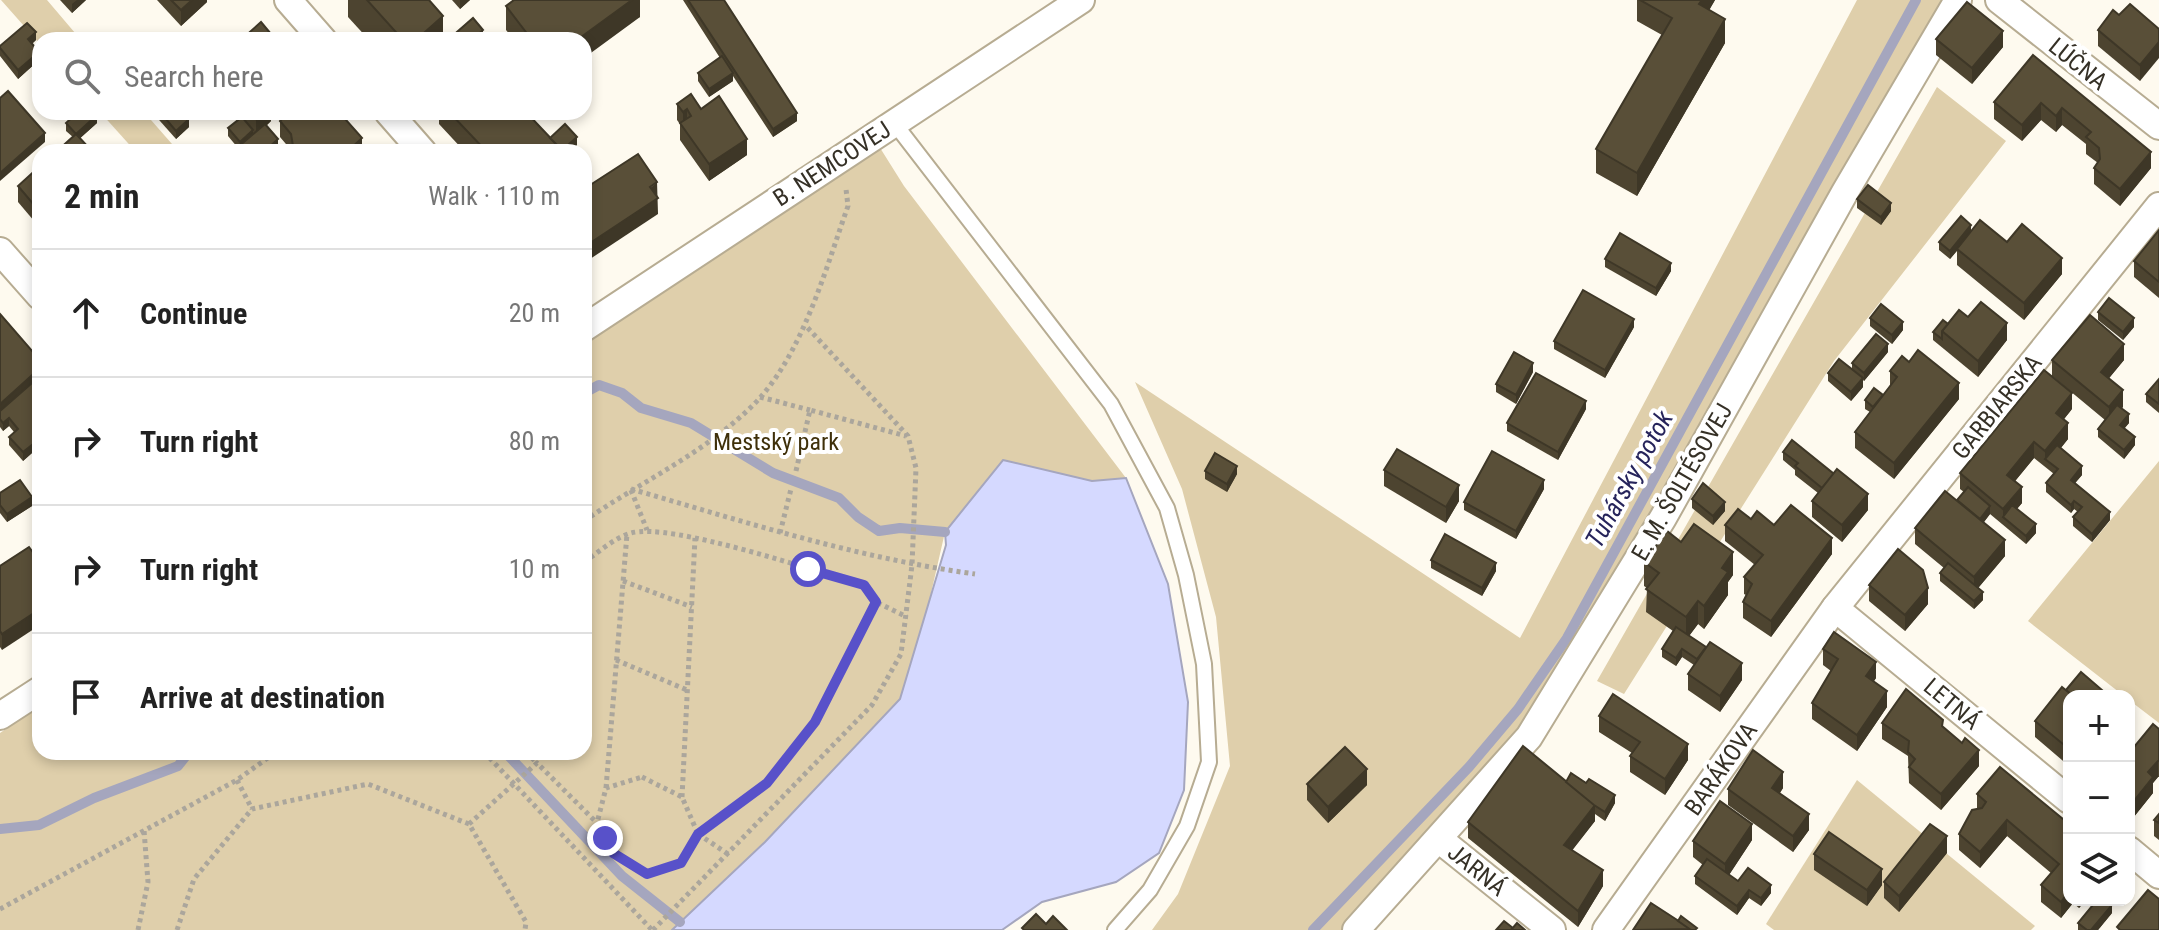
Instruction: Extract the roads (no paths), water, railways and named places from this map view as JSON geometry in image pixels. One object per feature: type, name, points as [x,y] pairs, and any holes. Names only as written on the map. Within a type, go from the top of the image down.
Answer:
[{"type":"street","points":[[288,0],[316,32]]},
{"type":"street","name":"B. NEMCOVEJ","points":[[592,323],[1081,0]]},
{"type":"street","name":"E. M. ŠOLTÉSOVEJ","points":[[1356,930],[1440,840],[1529,737],[1663,518],[1845,192],[1958,0]]},
{"type":"street","name":"LÚČNA","points":[[1999,0],[2159,126]]},
{"type":"street","points":[[395,120],[416,144]]},
{"type":"street","name":"GARBIARSKA","points":[[1835,608],[2159,206]]},
{"type":"street","points":[[0,251],[32,287]]},
{"type":"street","name":"LETNÁ","points":[[1835,608],[2063,795]]},
{"type":"street","name":"BARÁKOVA","points":[[1606,930],[1835,608]]},
{"type":"street","points":[[0,716],[32,695]]},
{"type":"street","name":"JARNÁ","points":[[1440,840],[1552,930]]},
{"type":"street","points":[[2135,855],[2159,875]]},
{"type":"lane","points":[[895,124],[1111,404],[1167,508],[1182,562],[1204,664],[1209,762],[1187,826],[1150,890],[1115,930]]},
{"type":"water","points":[[1003,460],[1092,481],[1126,478],[1168,584],[1188,702],[1184,790],[1159,853],[1116,882],[1042,902],[1002,930],[672,930],[765,842],[900,699],[946,545],[945,532]]},
{"type":"waterway","name":"Tuhársky potok","points":[[1313,930],[1469,767],[1518,709],[1567,638],[1916,0]]},
{"type":"waterway","points":[[592,389],[599,385],[622,393],[641,408],[691,423],[773,473],[839,498],[858,517],[879,531],[900,528],[945,532]]},
{"type":"waterway","points":[[0,829],[39,825],[94,798],[178,766],[183,760]]},
{"type":"waterway","points":[[513,760],[622,876],[680,922]]},
{"type":"park label","name":"Mestský park","points":[[776,442]]}]
